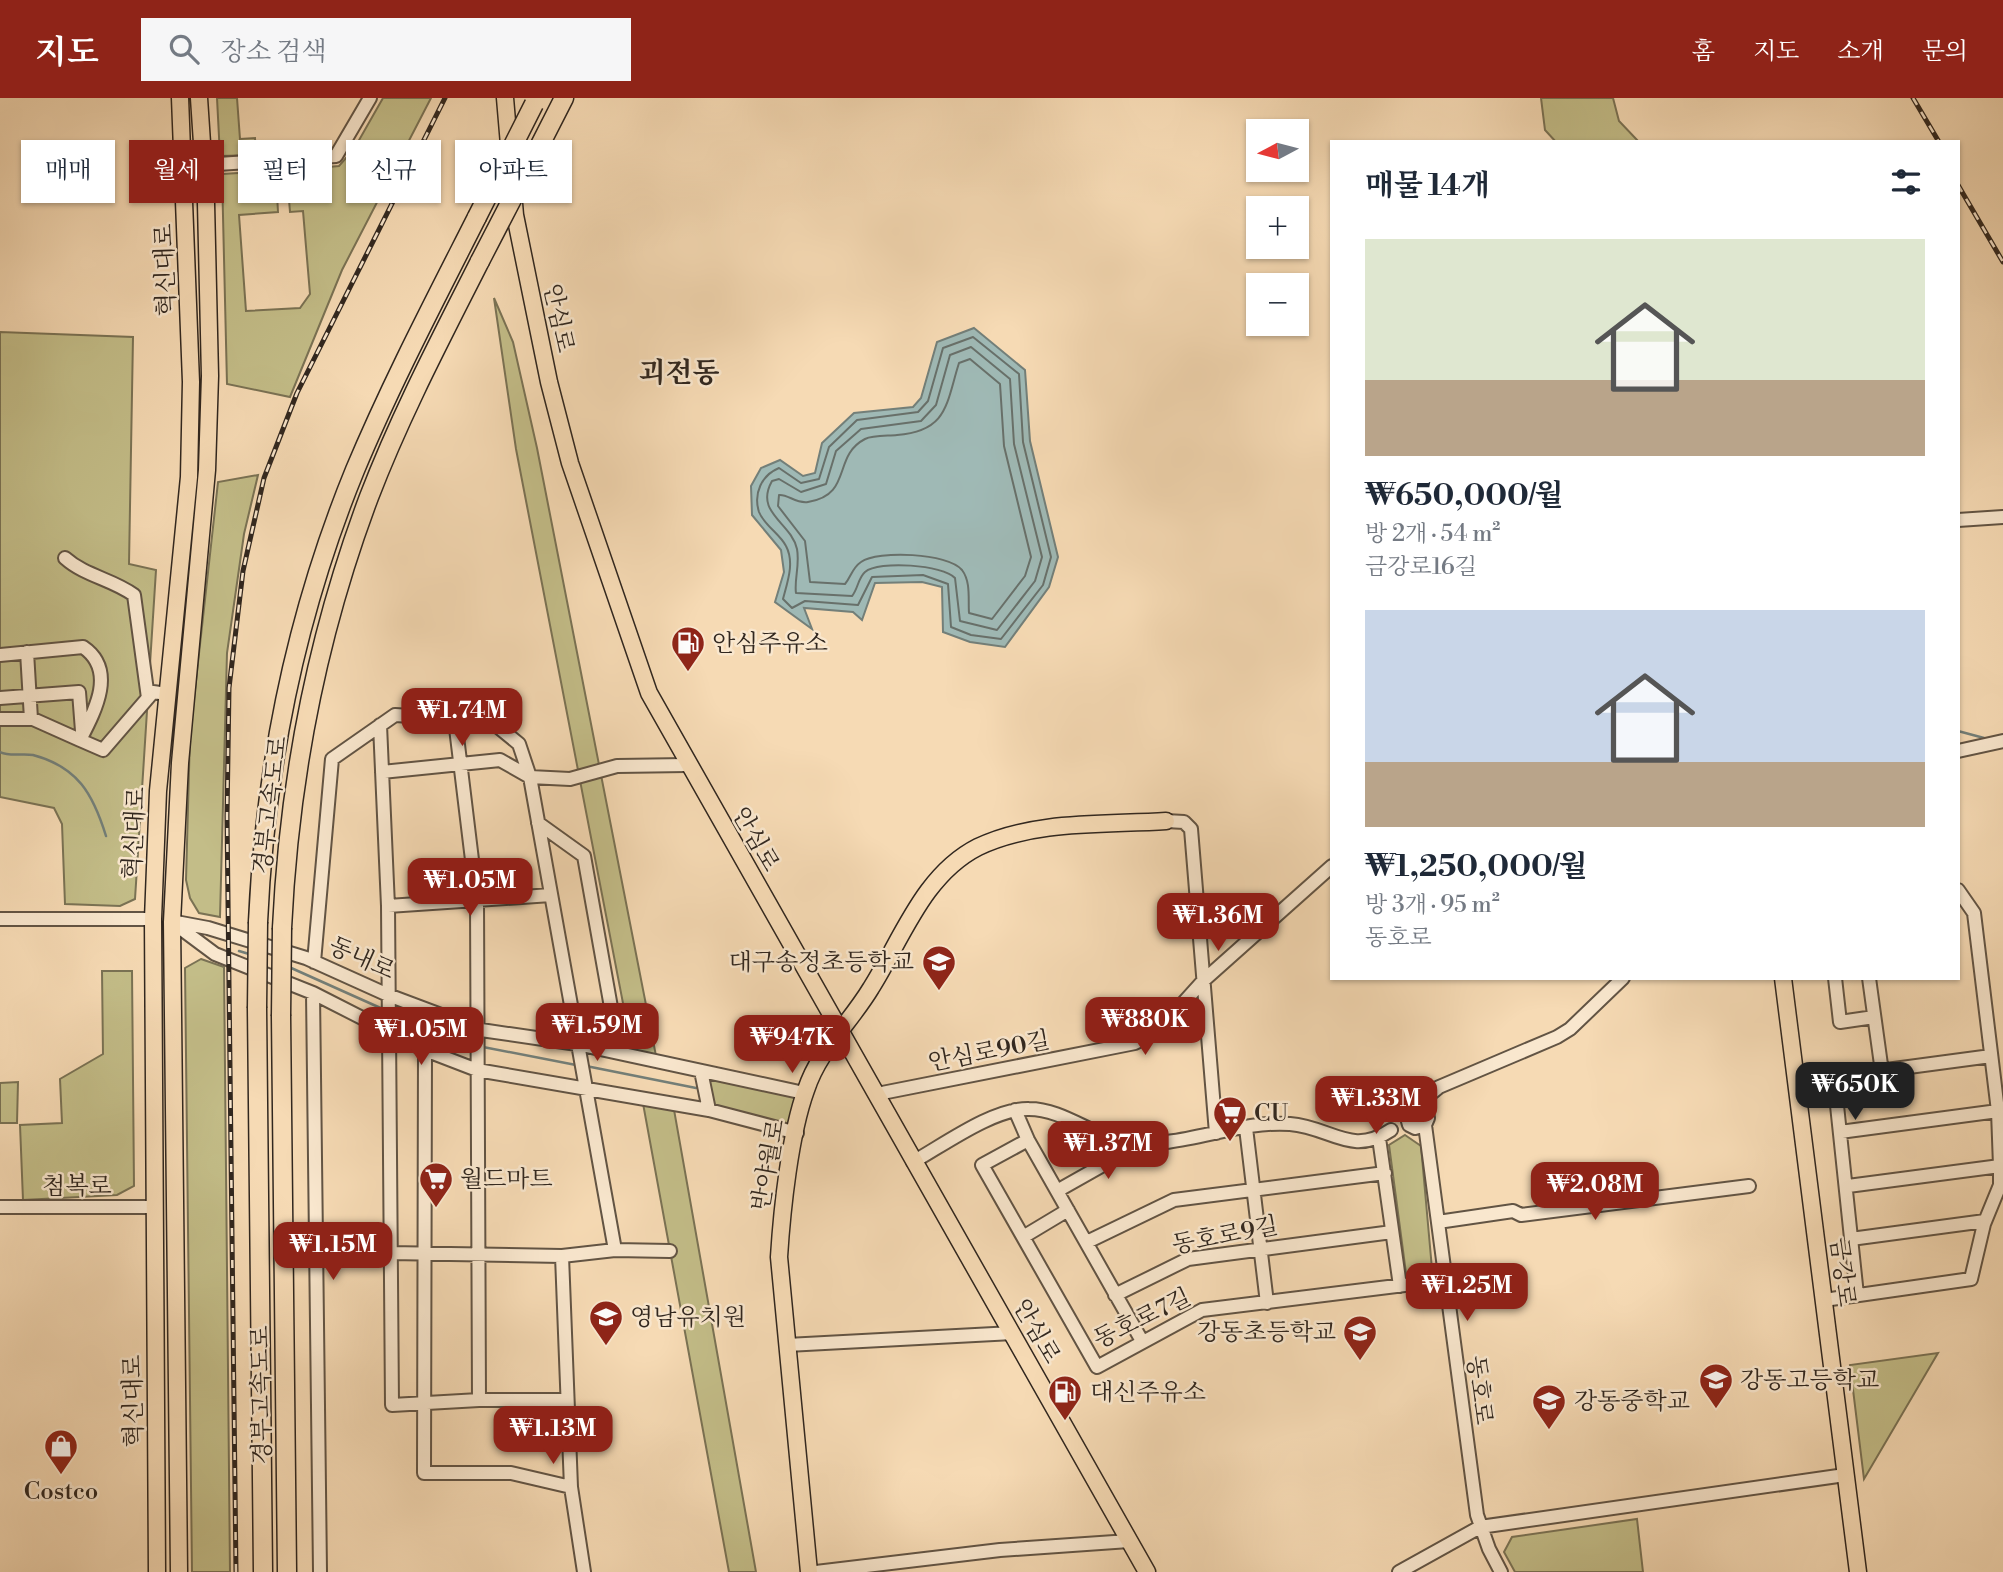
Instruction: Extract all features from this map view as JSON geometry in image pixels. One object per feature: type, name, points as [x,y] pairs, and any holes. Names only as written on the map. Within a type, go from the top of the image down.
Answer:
[{"type":"highway","name":"경부고속도로","points":[[287,1572],[282,928],[289,831],[301,742],[341,579],[388,452],[480,261],[564,98]]},
{"type":"highway","name":"경부고속도로","points":[[263,1572],[257,1008],[258,922],[272,768],[297,645],[359,460],[536,101]]},
{"type":"main road","name":"혁신대로","points":[[157,1572],[153,919],[158,791],[189,477],[191,382],[180,98]]},
{"type":"main road","points":[[199,98],[202,140]]},
{"type":"main road","name":"안심로","points":[[505,98],[515,215],[524,268],[570,463],[649,693],[687,765],[877,1094],[1147,1572]]},
{"type":"main road","points":[[179,1572],[172,922],[180,763],[207,470],[210,376],[204,203]]},
{"type":"main road","name":"반야월로","points":[[809,1572],[779,1257],[782,1214],[804,1093],[814,1068],[839,1029],[870,991],[923,898],[951,865],[969,853],[1028,831],[1166,821]]},
{"type":"main road","name":"동내로","points":[[153,919],[172,922]]},
{"type":"main road","name":"금강로","points":[[1783,980],[1858,1572]]},
{"type":"street","points":[[224,164],[336,156],[370,98]]},
{"type":"street","points":[[1960,520],[2003,517]]},
{"type":"street","points":[[65,558],[79,570],[121,586],[134,595],[148,698]]},
{"type":"street","points":[[0,655],[83,648],[91,653],[103,669],[102,685],[81,737]]},
{"type":"street","points":[[27,652],[31,719]]},
{"type":"street","points":[[0,698],[79,692],[81,737]]},
{"type":"street","points":[[0,719],[31,719],[81,737],[103,750],[153,692],[167,694]]},
{"type":"street","points":[[314,962],[332,759],[395,715],[491,721],[519,744],[530,777],[615,1250]]},
{"type":"street","points":[[455,720],[477,901],[479,1400]]},
{"type":"street","points":[[380,725],[387,905],[392,1405],[479,1400],[565,1400]]},
{"type":"street","points":[[1960,751],[2003,741]]},
{"type":"street","points":[[382,772],[500,760],[530,777],[570,779],[617,766],[687,765]]},
{"type":"street","points":[[1166,821],[1184,822],[1191,829],[1216,1133]]},
{"type":"street","points":[[538,823],[584,856],[619,1052]]},
{"type":"street","name":"안심로90길","points":[[877,1094],[1135,1043],[1158,1031],[1203,981],[1330,868]]},
{"type":"street","points":[[1824,1300],[1971,1279],[1985,1221],[2000,1185],[2000,1166],[1998,1111],[1974,913],[1960,893]]},
{"type":"street","points":[[387,905],[551,895]]},
{"type":"street","name":"동내로","points":[[0,919],[153,919]]},
{"type":"street","points":[[172,922],[215,954],[313,993],[425,1051],[477,1070],[709,1110],[797,1132]]},
{"type":"street","name":"동내로","points":[[172,922],[208,928],[314,962],[388,995],[477,1029],[619,1052],[804,1093]]},
{"type":"street","points":[[1407,1120],[1416,1102],[1423,1100],[1439,1087],[1570,1029],[1620,980]]},
{"type":"street","points":[[1835,980],[1840,1022],[1874,1017]]},
{"type":"street","points":[[1869,980],[1882,1072]]},
{"type":"street","points":[[313,993],[320,1572]]},
{"type":"street","points":[[425,1051],[424,1473],[511,1473],[571,1487]]},
{"type":"street","points":[[1857,1295],[1834,1077],[1991,1056]]},
{"type":"street","points":[[701,1071],[709,1110]]},
{"type":"street","name":"동호로","points":[[1423,1100],[1427,1106],[1425,1125],[1444,1280],[1480,1527],[1501,1572]]},
{"type":"street","points":[[913,1162],[999,1115],[1015,1110],[1050,1112],[1110,1138],[1143,1143],[1291,1124],[1350,1142],[1380,1138],[1391,1130],[1394,1122],[1407,1120]]},
{"type":"street","points":[[1015,1110],[1028,1140],[1142,1341]]},
{"type":"street","points":[[1840,1132],[1998,1111]]},
{"type":"street","points":[[1407,1120],[1415,1128],[1425,1125]]},
{"type":"street","points":[[1246,1128],[1267,1303]]},
{"type":"street","points":[[1380,1138],[1400,1286]]},
{"type":"street","name":"동호로7길","points":[[1028,1140],[982,1165],[1097,1367],[1202,1310],[1444,1280]]},
{"type":"street","points":[[1057,1191],[1143,1143]]},
{"type":"street","points":[[1848,1186],[2000,1166]]},
{"type":"street","points":[[1087,1242],[1174,1200],[1385,1173]]},
{"type":"street","points":[[1438,1222],[1513,1211],[1521,1215],[1748,1186]]},
{"type":"street","name":"첨복로","points":[[0,1207],[153,1207]]},
{"type":"street","points":[[1023,1237],[1068,1210]]},
{"type":"street","points":[[1851,1239],[1985,1221]]},
{"type":"street","name":"동호로9길","points":[[1115,1295],[1188,1259],[1392,1232]]},
{"type":"street","points":[[390,1253],[562,1256],[615,1250],[670,1251]]},
{"type":"street","points":[[562,1256],[565,1400],[571,1487],[584,1572]]},
{"type":"street","points":[[787,1345],[1013,1333]]},
{"type":"street","points":[[1399,1572],[1480,1527],[1846,1475]]},
{"type":"street","points":[[816,1572],[1000,1550],[1129,1541]]},
{"type":"shaded area","points":[[217,98],[237,98],[240,139],[255,140],[238,140],[238,156],[224,156],[224,140],[219,140]]},
{"type":"shaded area","points":[[383,98],[431,98],[409,140],[359,140]]},
{"type":"shaded area","points":[[1541,98],[1613,98],[1619,121],[1637,140],[1554,140],[1545,130]]},
{"type":"shaded area","points":[[346,158],[346,203],[377,203],[342,270],[290,397],[227,384],[224,174],[238,173],[238,203],[278,203],[278,212],[239,215],[246,311],[300,308],[310,294],[303,211],[290,212],[289,203],[332,203],[332,167],[339,166]]},
{"type":"shaded area","points":[[494,298],[513,342],[537,448],[657,1061],[633,1055],[516,449]]},
{"type":"shaded area","points":[[0,332],[133,337],[129,564],[156,570],[135,899],[120,906],[65,904],[62,824],[54,808],[0,797]]},
{"type":"shaded area","points":[[258,475],[244,534],[227,653],[220,917],[199,913],[190,898],[186,880],[190,735],[218,482]]},
{"type":"shaded area","points":[[201,959],[224,967],[230,1572],[192,1572],[185,968]]},
{"type":"shaded area","points":[[102,971],[132,971],[134,1186],[117,1195],[23,1200],[20,1125],[62,1123],[60,1079],[103,1054]]},
{"type":"shaded area","points":[[701,1071],[804,1093],[797,1133],[709,1110]]},
{"type":"shaded area","points":[[18,1082],[17,1123],[0,1123],[0,1083]]},
{"type":"shaded area","points":[[642,1098],[673,1104],[756,1572],[729,1572]]},
{"type":"shaded area","points":[[1405,1135],[1421,1146],[1432,1269],[1427,1274],[1411,1276],[1406,1273],[1389,1145]]},
{"type":"shaded area","points":[[1938,1353],[1864,1479],[1850,1365]]},
{"type":"shaded area","points":[[1637,1519],[1643,1572],[1515,1572],[1504,1552],[1512,1537]]},
{"type":"water","points":[[974,328],[1025,370],[1030,441],[1058,557],[1049,587],[1005,647],[970,642],[943,632],[942,587],[922,582],[875,583],[862,620],[853,612],[804,608],[812,629],[775,602],[784,572],[781,550],[752,515],[751,486],[761,468],[780,460],[803,476],[815,473],[822,443],[854,413],[913,407],[921,398],[937,342]]},
{"type":"waterway","points":[[1960,732],[1984,738]]},
{"type":"waterway","points":[[0,752],[33,755],[62,767],[82,784],[95,807],[106,836]]},
{"type":"waterway","points":[[239,951],[249,954]]},
{"type":"waterway","points":[[289,967],[385,1010]]},
{"type":"waterway","points":[[394,1014],[473,1045]]},
{"type":"waterway","points":[[483,1047],[576,1065]]},
{"type":"waterway","points":[[586,1066],[696,1088]]},
{"type":"railway","points":[[236,1572],[227,816],[229,688],[243,571],[264,478],[297,393],[445,98]]},
{"type":"railway","points":[[1913,98],[1938,140]]},
{"type":"railway","points":[[1960,188],[2003,262]]},
{"type":"place","name":"안심주유소","points":[[688,673]]},
{"type":"place","name":"대구송정초등학교","points":[[939,992]]},
{"type":"place","name":"CU","points":[[1230,1143]]},
{"type":"place","name":"월드마트","points":[[436,1209]]},
{"type":"place","name":"영남유치원","points":[[606,1347]]},
{"type":"place","name":"강동초등학교","points":[[1360,1362]]},
{"type":"place","name":"강동고등학교","points":[[1716,1410]]},
{"type":"place","name":"대신주유소","points":[[1065,1422]]},
{"type":"place","name":"강동중학교","points":[[1549,1431]]},
{"type":"place","name":"Costco","points":[[61,1476]]},
{"type":"district","name":"괴전동","points":[[679,372]]}]
